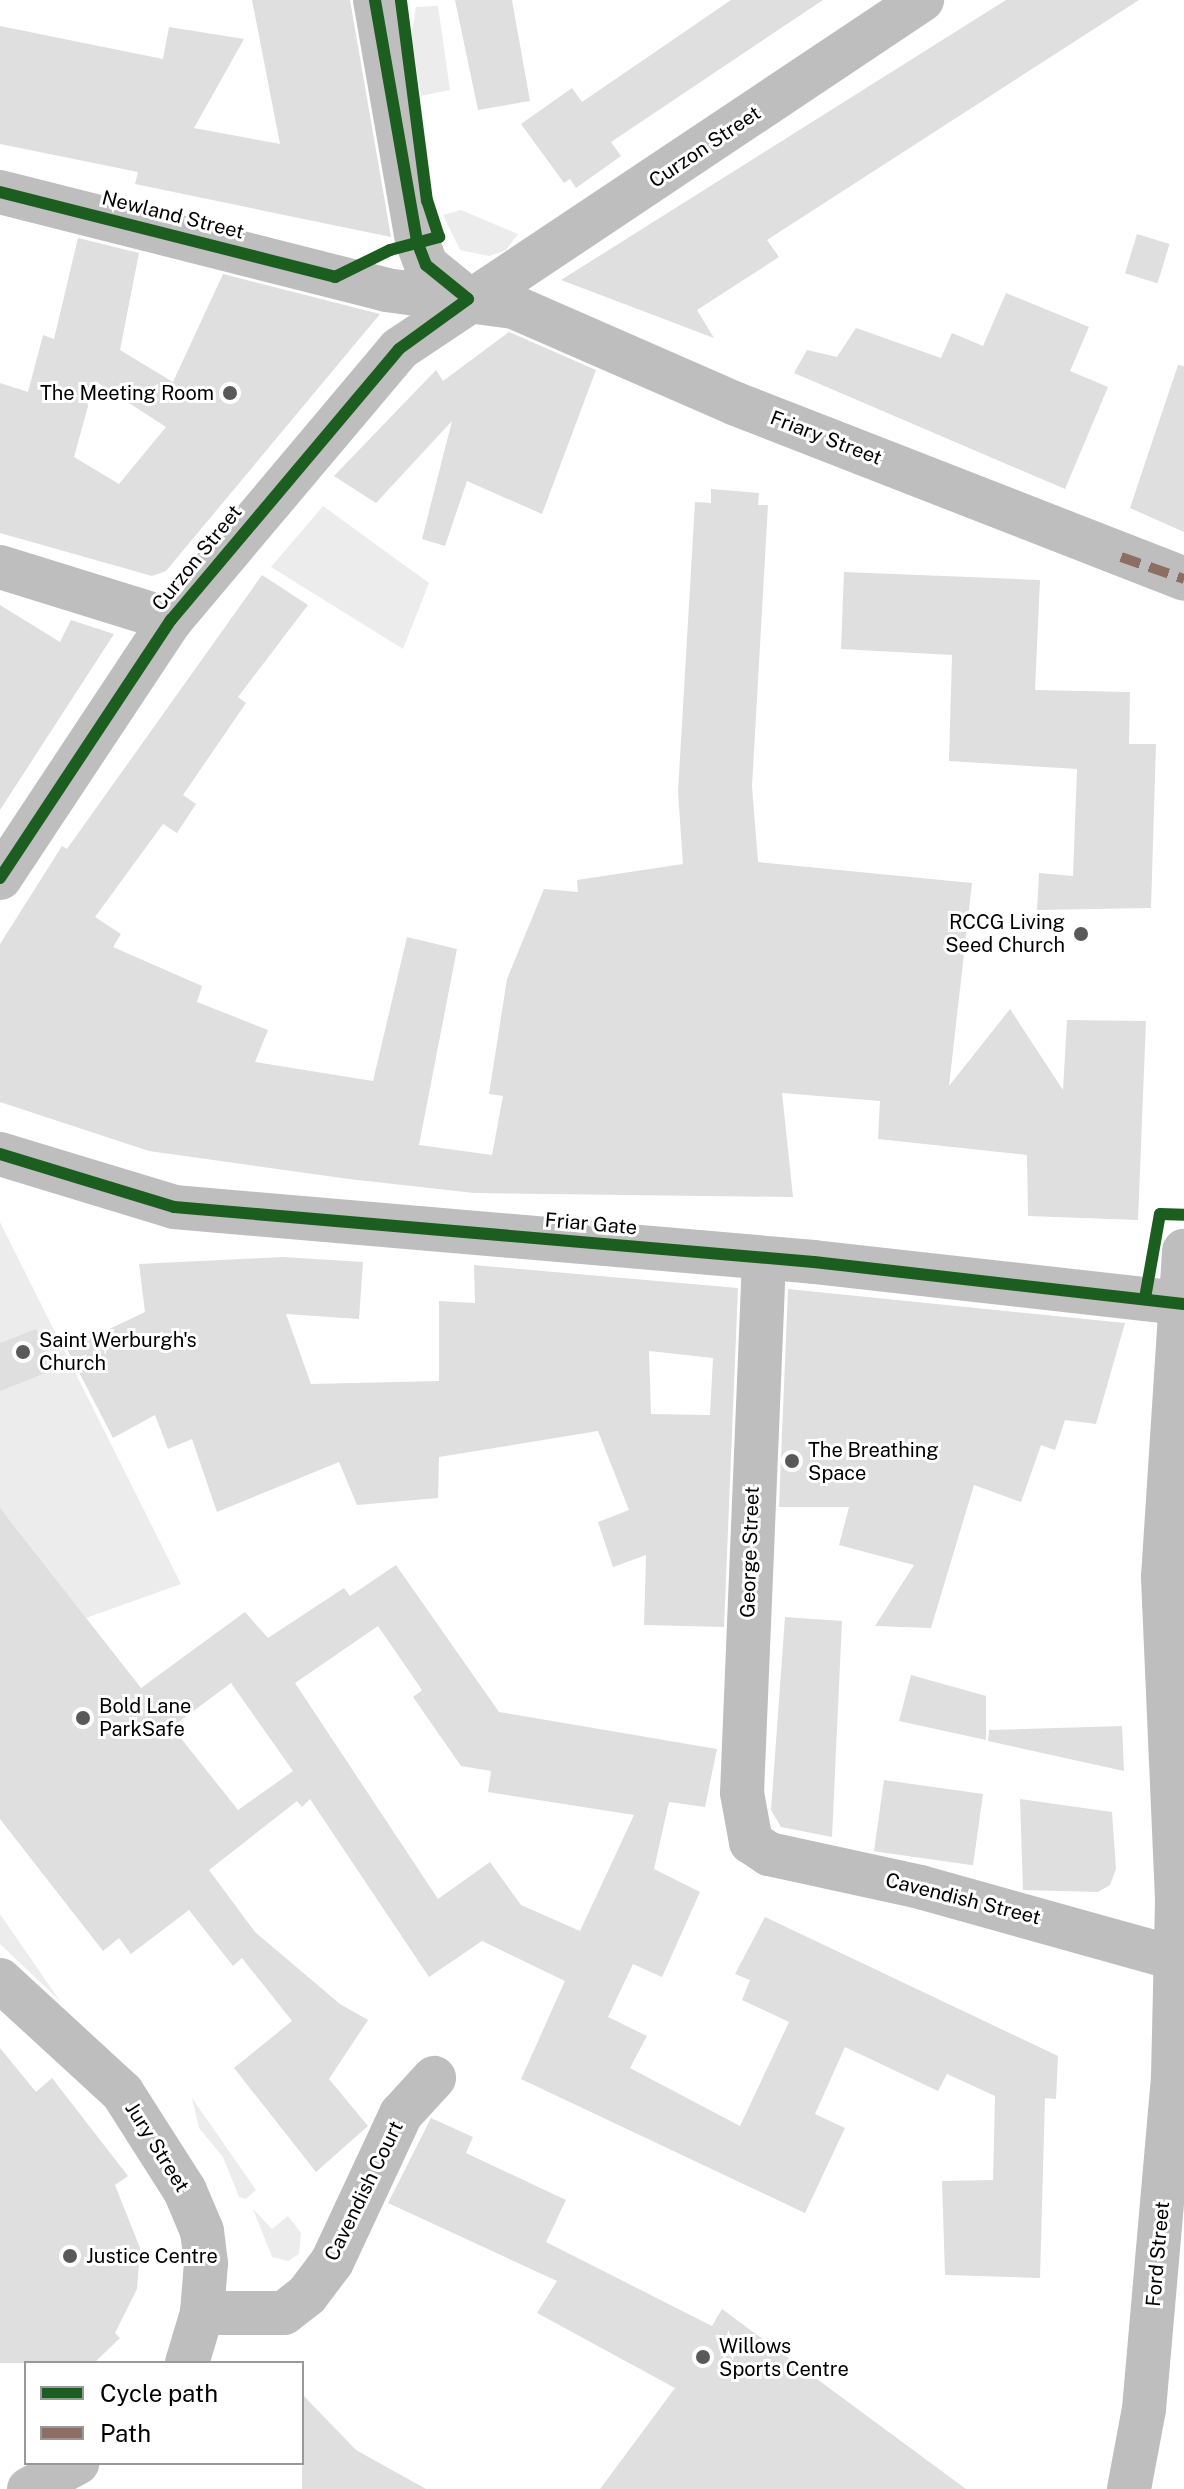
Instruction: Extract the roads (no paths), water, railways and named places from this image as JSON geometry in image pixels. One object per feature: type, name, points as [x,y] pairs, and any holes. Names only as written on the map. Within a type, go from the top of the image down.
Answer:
[{"type":"street","points":[[375,0],[417,241],[426,265],[468,299]]},
{"type":"street","name":"Curzon Street","points":[[0,878],[171,620],[399,349],[468,299],[579,233],[900,6]]},
{"type":"street","name":"Newland Street","points":[[0,192],[386,290],[468,299]]},
{"type":"street","name":"Friary Street","points":[[468,299],[514,307],[1121,557],[1184,579]]},
{"type":"street","points":[[0,567],[171,620]]},
{"type":"street","name":"Friar Gate","points":[[0,1154],[174,1207],[764,1260],[1183,1304]]},
{"type":"street","name":"Ford Street","points":[[1129,2489],[1139,2454],[1160,2236],[1175,1958],[1178,1811],[1163,1577],[1183,1304],[1184,1251]]},
{"type":"street","name":"George Street","points":[[751,1842],[742,1793],[764,1260]]},
{"type":"street","name":"Cavendish Street","points":[[751,1842],[769,1854],[1069,1925],[1175,1958]]},
{"type":"street","name":"Jury Street","points":[[0,1980],[122,2092],[173,2166],[205,2247],[202,2313],[188,2361]]},
{"type":"street","name":"Cavendish Court","points":[[202,2313],[284,2313],[307,2295],[332,2262],[401,2114],[434,2078]]},
{"type":"street","points":[[29,2489],[73,2465]]},
{"type":"place","name":"The Meeting Room","points":[[230,393]]},
{"type":"place","name":"RCCG Living Seed Church","points":[[1081,934]]},
{"type":"place","name":"Saint Werburgh's Church","points":[[23,1352]]},
{"type":"place","name":"The Breathing Space","points":[[792,1461]]},
{"type":"place","name":"Bold Lane ParkSafe","points":[[83,1718]]},
{"type":"place","name":"Justice Centre","points":[[70,2256]]},
{"type":"place","name":"Willows Sports Centre","points":[[703,2357]]}]
